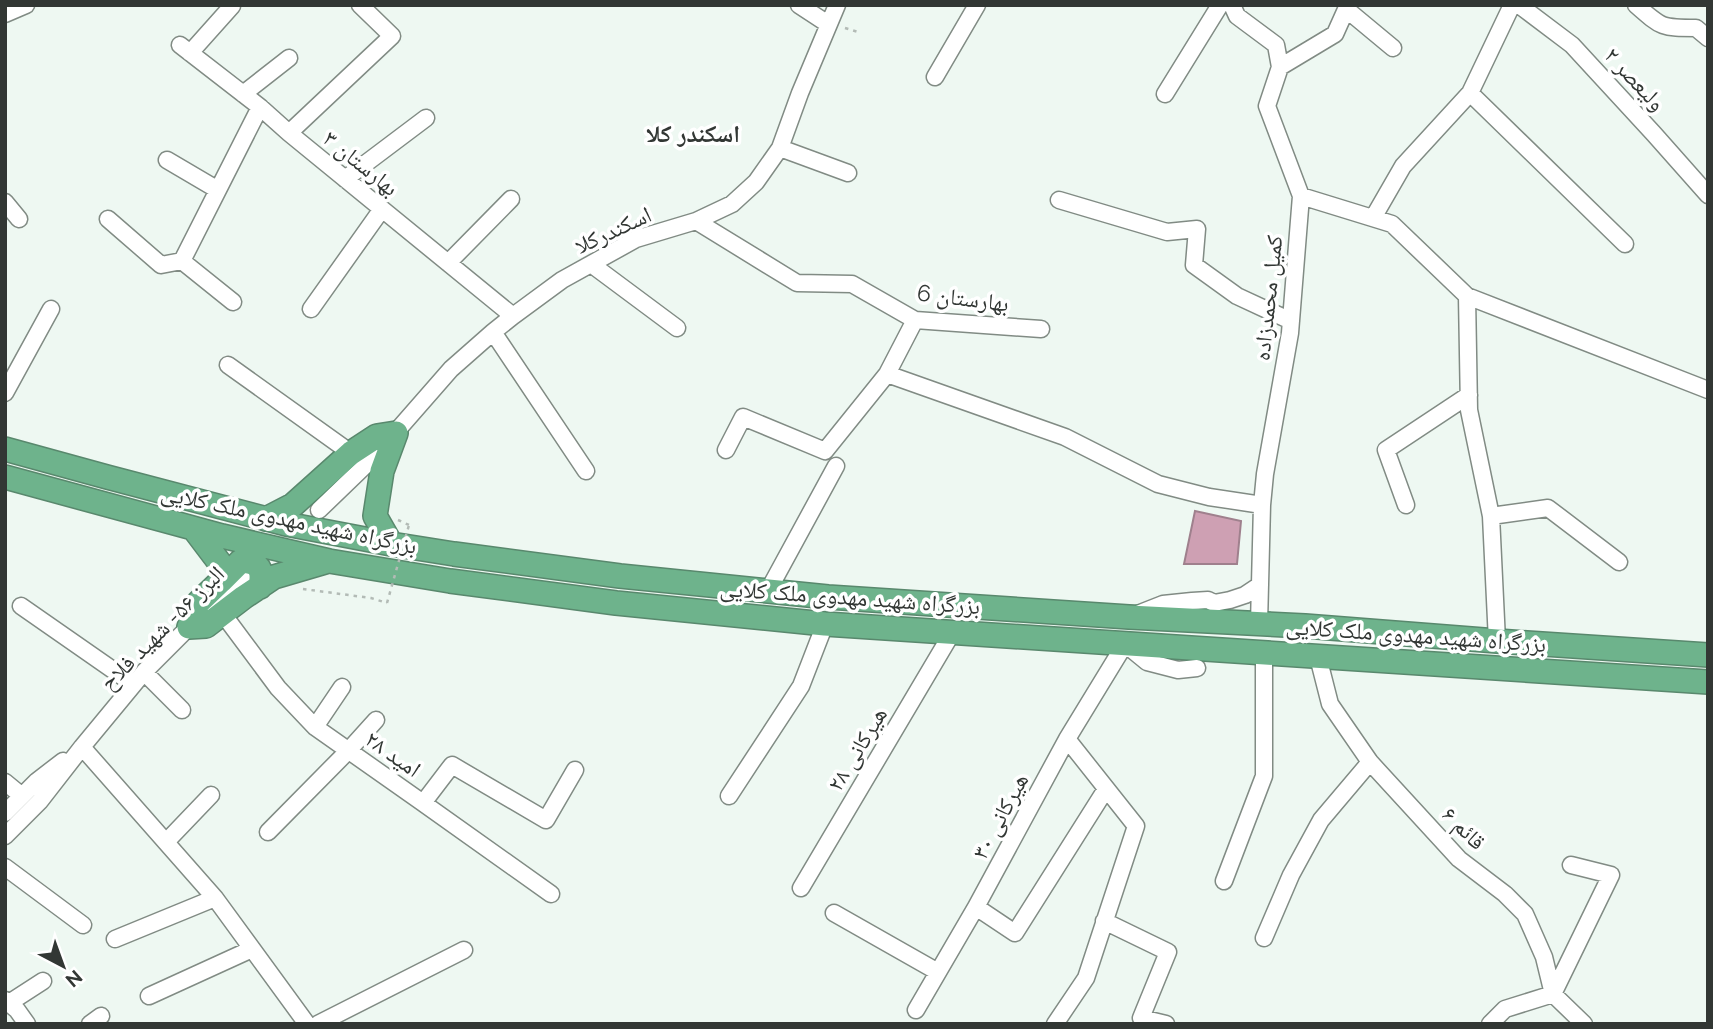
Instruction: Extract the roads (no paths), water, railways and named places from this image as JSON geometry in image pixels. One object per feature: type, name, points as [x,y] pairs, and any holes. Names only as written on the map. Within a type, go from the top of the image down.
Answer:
[{"type":"highway","points":[[265,519],[293,505],[351,453],[377,436],[397,433]]},
{"type":"highway","points":[[391,544],[375,516],[382,471],[397,433]]},
{"type":"highway","name":"بزرگراه شهید مهدوی ملک کلایی","points":[[5,449],[265,519],[391,544],[546,567],[768,592],[1708,655]]},
{"type":"highway","name":"بزرگراه شهید مهدوی ملک کلایی","points":[[5,477],[280,551],[450,581],[567,597],[825,624],[1708,682]]},
{"type":"highway","points":[[194,529],[222,566],[221,581]]},
{"type":"highway","points":[[261,579],[259,568],[251,562],[241,561],[198,603],[189,627],[206,626],[261,579],[330,561]]},
{"type":"street","points":[[5,14],[26,5]]},
{"type":"street","points":[[289,133],[392,36],[360,5]]},
{"type":"street","points":[[799,5],[828,24]]},
{"type":"street","name":"اسکندرکلا","points":[[319,510],[397,433],[451,369],[513,316],[562,280],[636,239],[696,221],[732,204],[756,181],[780,148],[836,5]]},
{"type":"street","points":[[935,77],[977,5]]},
{"type":"street","points":[[1165,93],[1220,5]]},
{"type":"street","points":[[1232,5],[1237,16],[1276,45],[1280,67],[1335,34],[1347,7],[1393,48]]},
{"type":"street","points":[[1373,218],[1403,166],[1470,93],[1512,5]]},
{"type":"street","name":"ولیعصر ۲","points":[[1519,5],[1572,45],[1708,195]]},
{"type":"street","points":[[1636,5],[1667,28],[1696,28],[1708,38]]},
{"type":"street","name":"بهارستان ۳","points":[[232,6],[185,49],[260,107],[345,180],[513,316]]},
{"type":"street","points":[[243,94],[289,58]]},
{"type":"street","name":"کمیل محمدزاده","points":[[1259,624],[1265,474],[1291,321],[1301,196],[1267,106],[1280,67]]},
{"type":"street","points":[[1470,93],[1625,244]]},
{"type":"street","points":[[182,261],[260,107]]},
{"type":"street","points":[[345,180],[426,118]]},
{"type":"street","points":[[780,148],[848,173]]},
{"type":"street","points":[[167,160],[218,190]]},
{"type":"street","points":[[1301,196],[1392,224],[1467,296],[1708,390]]},
{"type":"street","points":[[447,263],[512,199]]},
{"type":"street","points":[[1059,200],[1167,232],[1197,229],[1194,265],[1237,296],[1291,321]]},
{"type":"street","points":[[5,202],[19,219]]},
{"type":"street","points":[[311,309],[382,209]]},
{"type":"street","points":[[108,219],[161,265],[182,261],[233,302]]},
{"type":"street","name":"بهارستان 6","points":[[696,221],[797,284],[852,284],[915,320],[1041,329]]},
{"type":"street","points":[[591,264],[677,328]]},
{"type":"street","points":[[1467,296],[1469,410],[1491,516],[1497,641]]},
{"type":"street","points":[[5,393],[51,309]]},
{"type":"street","points":[[726,450],[743,416],[825,451],[887,374],[915,320]]},
{"type":"street","points":[[493,332],[586,471]]},
{"type":"street","points":[[228,365],[351,453]]},
{"type":"street","points":[[887,374],[1065,437],[1158,484],[1209,497],[1262,505]]},
{"type":"street","points":[[1406,505],[1386,450],[1469,395]]},
{"type":"street","points":[[768,592],[836,466]]},
{"type":"street","points":[[1491,516],[1548,508],[1619,562]]},
{"type":"street","name":"البرز ۵۶- شهید فلاح","points":[[5,836],[40,801],[138,678],[189,627],[261,579]]},
{"type":"street","points":[[1129,617],[1163,604],[1230,600],[1245,595],[1260,585]]},
{"type":"street","points":[[21,606],[138,678],[182,710]]},
{"type":"street","name":"امید ۲۸","points":[[223,614],[278,688],[315,727],[423,803],[452,765],[546,820],[575,770]]},
{"type":"street","points":[[729,796],[801,686],[825,624]]},
{"type":"street","name":"هیرکانی ۲۸","points":[[801,888],[952,633]]},
{"type":"street","points":[[1125,644],[1147,662],[1178,670],[1197,668]]},
{"type":"street","name":"هیرکانی ۳۰","points":[[916,1010],[976,907],[1066,739],[1125,644]]},
{"type":"street","points":[[1224,881],[1264,776],[1264,653]]},
{"type":"street","name":"قائم ۶","points":[[1318,657],[1330,704],[1370,762],[1459,859],[1505,894],[1525,914],[1544,957],[1553,994]]},
{"type":"street","points":[[315,727],[342,687]]},
{"type":"street","points":[[268,832],[376,720]]},
{"type":"street","points":[[1055,1024],[1086,978],[1136,825],[1066,739]]},
{"type":"street","points":[[82,747],[215,898],[307,1024]]},
{"type":"street","name":"البرز ۵۶- شهید فلاح","points":[[5,813],[37,781],[82,747]]},
{"type":"street","points":[[1264,937],[1291,875],[1321,820],[1370,762]]},
{"type":"street","points":[[5,782],[22,796]]},
{"type":"street","points":[[976,907],[1015,933],[1106,789]]},
{"type":"street","points":[[166,842],[211,795]]},
{"type":"street","points":[[423,803],[551,894]]},
{"type":"street","points":[[1490,1024],[1505,1009],[1553,994],[1611,875],[1571,865]]},
{"type":"street","points":[[5,867],[83,925]]},
{"type":"street","points":[[115,939],[215,898]]},
{"type":"street","points":[[834,913],[937,972]]},
{"type":"street","points":[[1104,921],[1168,952],[1140,1018],[1166,1024]]},
{"type":"street","points":[[149,996],[252,949]]},
{"type":"street","points":[[318,1024],[464,950]]},
{"type":"street","points":[[26,1024],[18,1010],[7,1001],[43,981]]},
{"type":"street","points":[[1553,994],[1584,1024]]},
{"type":"district","name":"اسکندر کلا","points":[[693,134]]}]
